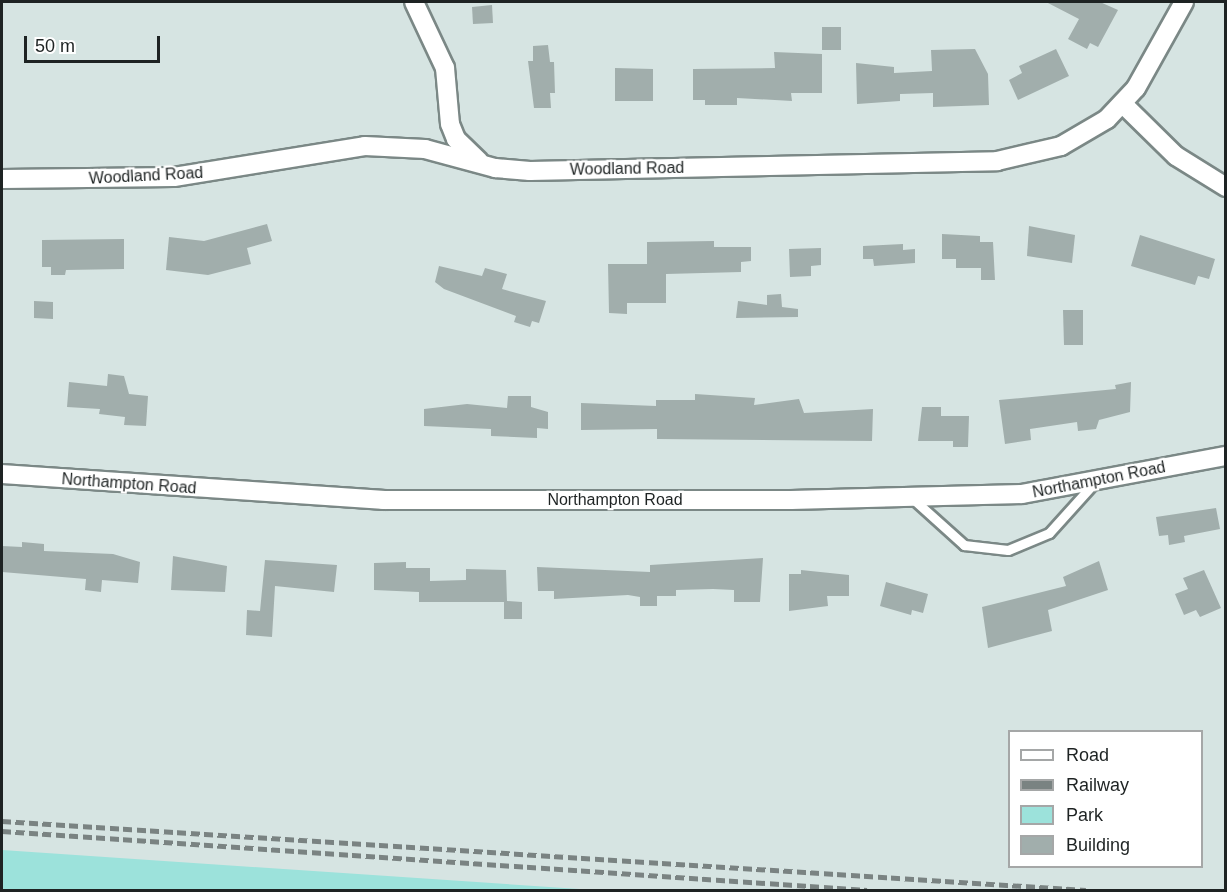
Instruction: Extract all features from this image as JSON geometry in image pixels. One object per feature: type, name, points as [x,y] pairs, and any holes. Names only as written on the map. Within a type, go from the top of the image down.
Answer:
[{"type":"street","points":[[414,2],[438,44],[456,139],[480,162]]},
{"type":"street","name":"Woodland Road","points":[[2,179],[174,177],[365,146],[425,149],[530,171],[997,161],[1061,146],[1085,134],[1123,104],[1185,2]]},
{"type":"street","points":[[1123,104],[1176,156],[1226,187]]},
{"type":"street","name":"Northampton Road","points":[[2,474],[383,500],[912,497],[1022,494],[1226,456]]},
{"type":"lane","points":[[912,497],[964,545],[1008,550],[1049,533],[1095,482]]},
{"type":"green space","points":[[2,850],[594,890],[2,890]]},
{"type":"building","points":[[1046,2],[1100,2],[1118,10],[1098,47],[1090,43],[1087,49],[1068,39],[1079,19]]},
{"type":"building","points":[[492,5],[493,23],[473,24],[472,7]]},
{"type":"building","points":[[822,27],[841,27],[841,50],[822,50]]},
{"type":"building","points":[[548,45],[550,62],[554,62],[555,93],[550,93],[551,108],[534,108],[528,61],[533,61],[533,46]]},
{"type":"building","points":[[975,49],[988,74],[989,105],[933,107],[933,93],[900,94],[900,101],[857,104],[856,63],[894,67],[894,73],[932,71],[931,50]]},
{"type":"building","points":[[1056,49],[1069,76],[1018,100],[1009,80],[1022,73],[1019,66]]},
{"type":"building","points":[[774,52],[822,54],[822,93],[791,93],[792,101],[737,98],[737,105],[705,105],[705,100],[693,100],[693,69],[775,68]]},
{"type":"building","points":[[615,68],[653,69],[653,101],[615,101]]},
{"type":"building","points":[[267,224],[272,241],[247,248],[251,264],[208,275],[166,270],[169,237],[204,241]]},
{"type":"building","points":[[1029,226],[1075,235],[1072,263],[1027,256]]},
{"type":"building","points":[[942,234],[980,236],[980,242],[993,242],[995,280],[981,280],[981,268],[956,268],[956,259],[942,259]]},
{"type":"building","points":[[1140,235],[1215,259],[1209,279],[1198,276],[1195,285],[1131,266]]},
{"type":"building","points":[[124,239],[124,269],[66,270],[65,275],[51,275],[51,267],[42,267],[42,240]]},
{"type":"building","points":[[714,241],[714,247],[751,247],[751,261],[741,262],[741,272],[666,274],[666,303],[627,303],[627,314],[609,313],[608,264],[647,264],[647,242]]},
{"type":"building","points":[[903,244],[903,250],[915,249],[915,263],[874,266],[873,259],[863,259],[863,246]]},
{"type":"building","points":[[821,248],[821,265],[811,266],[811,276],[790,277],[789,249]]},
{"type":"building","points":[[439,266],[482,276],[485,268],[507,274],[502,289],[546,301],[539,323],[532,321],[530,327],[514,322],[516,316],[444,289],[435,282]]},
{"type":"building","points":[[781,294],[782,307],[798,309],[798,317],[736,318],[738,301],[767,305],[767,295]]},
{"type":"building","points":[[34,301],[53,302],[53,319],[34,318]]},
{"type":"building","points":[[1063,310],[1083,310],[1083,345],[1064,345]]},
{"type":"building","points":[[108,374],[124,376],[129,394],[148,396],[146,426],[124,425],[125,417],[99,414],[100,409],[67,407],[69,382],[107,386]]},
{"type":"building","points":[[1131,382],[1130,412],[1099,420],[1096,429],[1078,431],[1077,422],[1030,429],[1031,440],[1005,444],[999,400],[1116,389],[1115,385]]},
{"type":"building","points":[[695,394],[755,398],[754,405],[799,399],[804,413],[873,409],[872,441],[657,439],[657,429],[581,430],[581,403],[656,406],[656,400],[695,400]]},
{"type":"building","points":[[508,396],[531,396],[531,407],[548,412],[548,429],[537,428],[537,438],[491,436],[491,429],[424,426],[424,409],[467,404],[507,408]]},
{"type":"building","points":[[922,407],[941,407],[941,416],[969,416],[968,447],[953,447],[953,441],[918,441]]},
{"type":"building","points":[[1216,508],[1220,529],[1184,536],[1185,542],[1169,545],[1168,535],[1159,536],[1156,517]]},
{"type":"building","points":[[22,542],[44,544],[44,551],[113,554],[140,562],[138,583],[102,580],[101,592],[85,590],[86,579],[2,572],[2,546],[22,547]]},
{"type":"building","points":[[173,556],[227,566],[225,592],[171,590]]},
{"type":"building","points":[[763,558],[760,602],[734,602],[734,590],[676,590],[676,596],[657,596],[657,606],[640,606],[640,597],[628,595],[554,599],[554,591],[538,591],[537,567],[650,572],[650,565]]},
{"type":"building","points":[[265,560],[337,565],[334,592],[275,586],[272,637],[246,635],[247,610],[260,611]]},
{"type":"building","points":[[1099,561],[1108,590],[1048,610],[1052,631],[988,648],[982,607],[1066,586],[1063,577]]},
{"type":"building","points":[[406,562],[406,568],[430,568],[430,581],[466,580],[466,569],[506,570],[507,601],[522,602],[522,619],[504,619],[504,602],[419,602],[419,592],[374,590],[374,563]]},
{"type":"building","points":[[801,570],[849,575],[849,596],[827,596],[828,606],[789,611],[789,574],[801,574]]},
{"type":"building","points":[[1204,570],[1221,608],[1200,617],[1196,610],[1184,615],[1175,594],[1188,589],[1183,578]]},
{"type":"building","points":[[886,582],[928,594],[923,613],[912,610],[911,615],[880,606]]},
{"type":"railway","points":[[2,821],[1086,890]]},
{"type":"railway","points":[[2,831],[867,890]]}]
